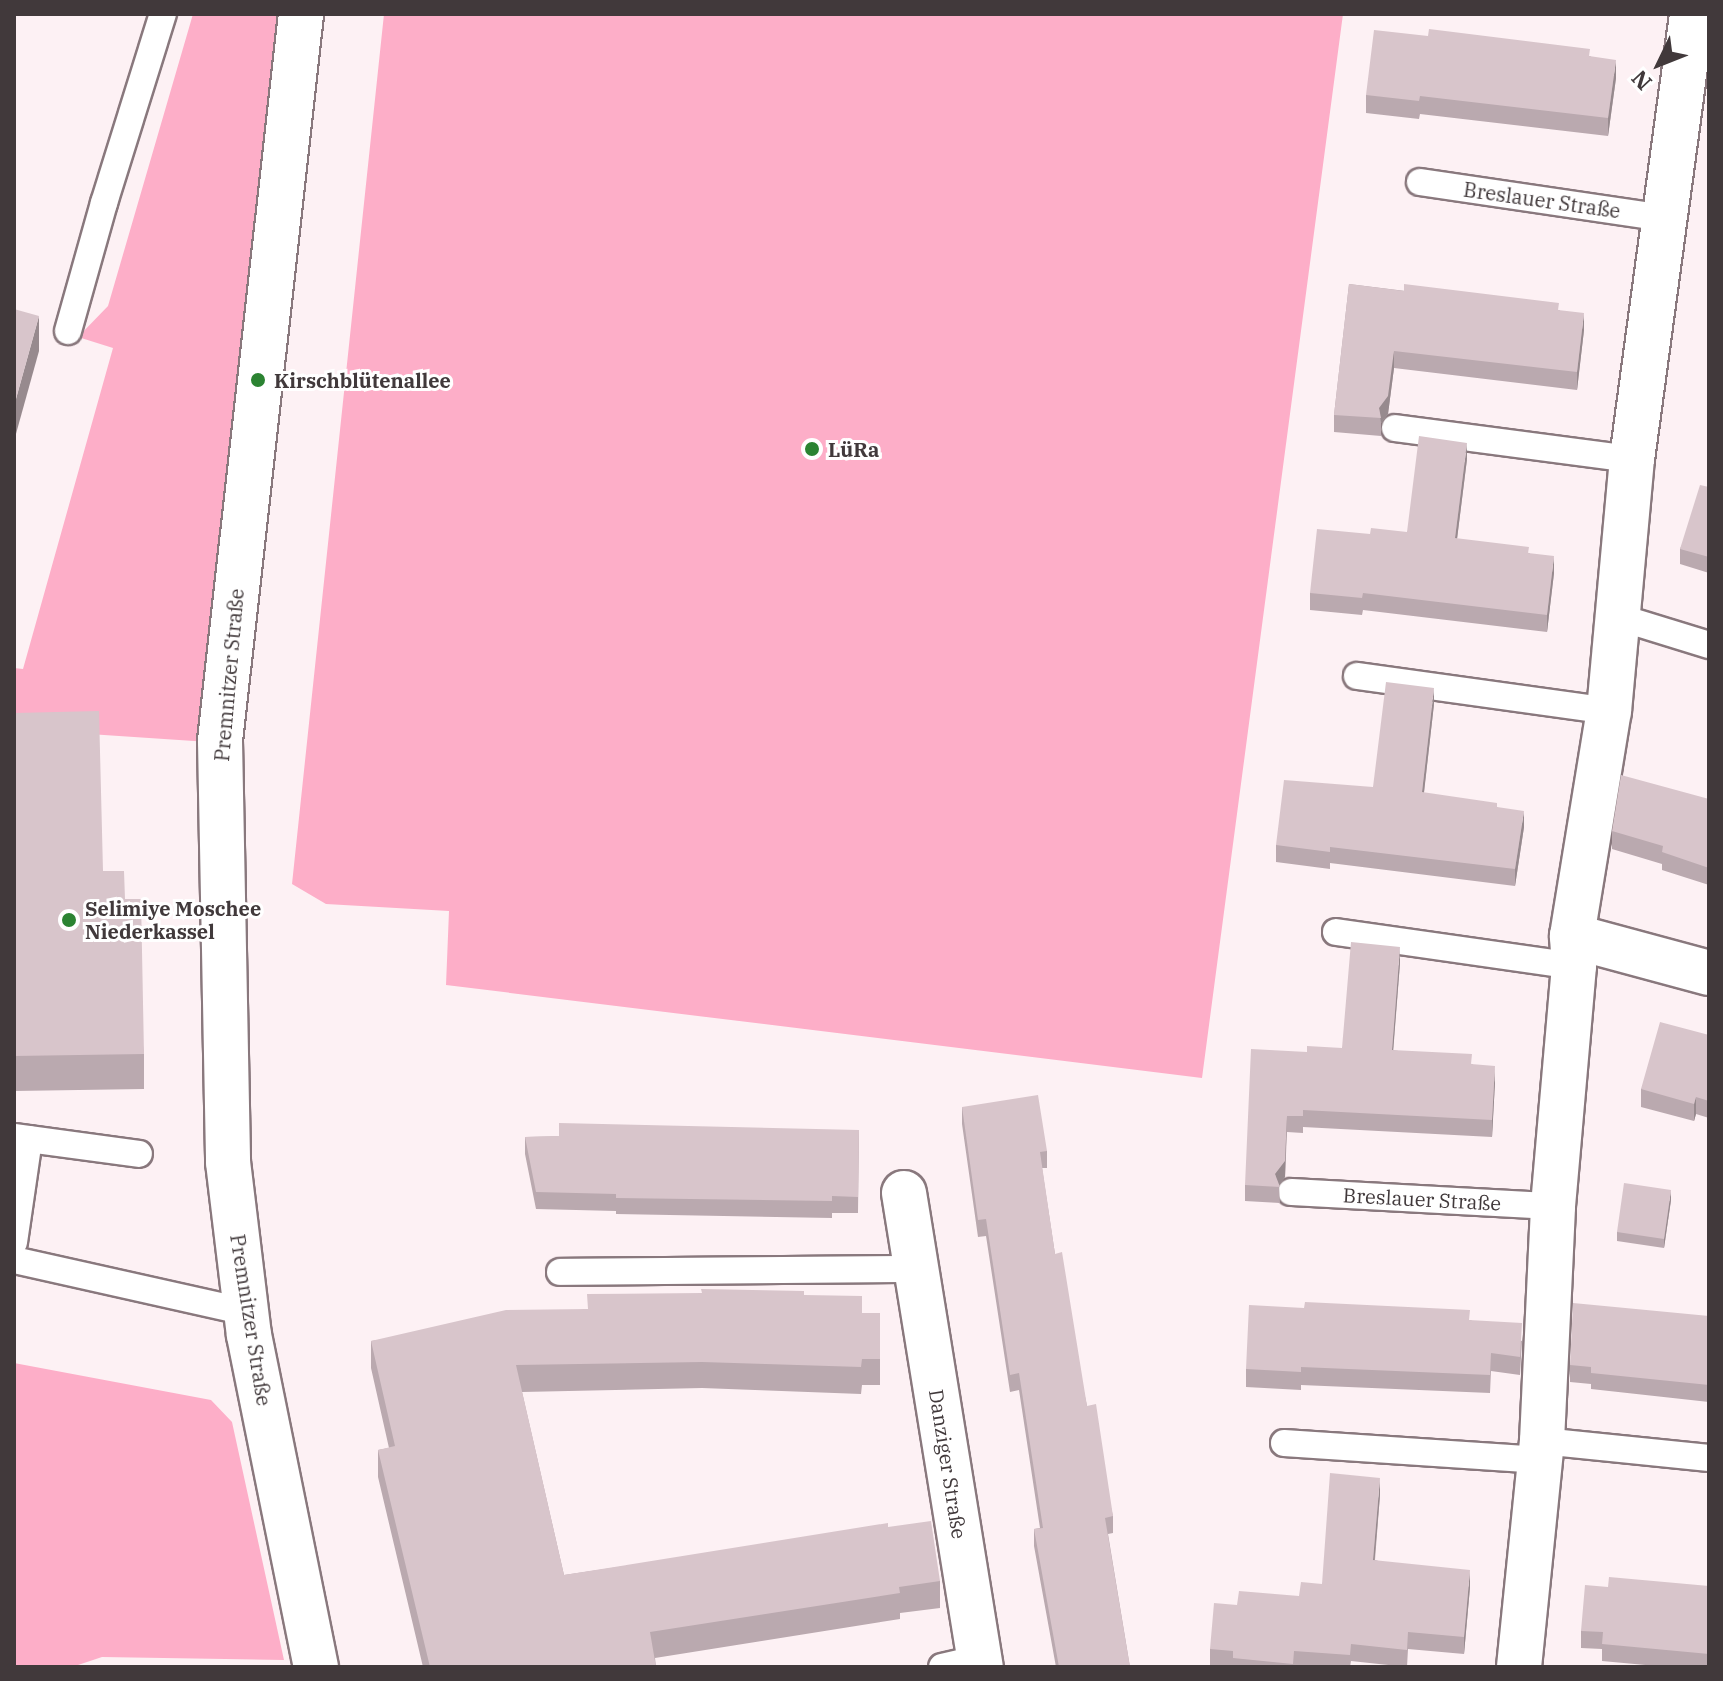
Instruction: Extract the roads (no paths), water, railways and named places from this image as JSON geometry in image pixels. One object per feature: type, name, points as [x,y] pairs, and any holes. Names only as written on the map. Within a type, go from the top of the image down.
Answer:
[{"type":"street","name":"Premnitzer Straße","points":[[301,14],[220,741],[228,1162],[246,1312],[316,1667]]},
{"type":"street","points":[[1519,1667],[1541,1451],[1553,1206],[1573,951],[1609,711],[1632,459],[1664,218],[1698,65],[1692,14]]},
{"type":"street","points":[[1573,951],[1709,973]]},
{"type":"street","name":"Danziger Straße","points":[[904,1193],[917,1269],[968,1664]]},
{"type":"lane","points":[[68,331],[163,14]]},
{"type":"lane","name":"Breslauer Straße","points":[[1420,182],[1664,218]]},
{"type":"lane","points":[[1395,428],[1632,459]]},
{"type":"lane","points":[[1618,617],[1709,645]]},
{"type":"lane","points":[[1357,676],[1609,711]]},
{"type":"lane","points":[[1336,932],[1573,951]]},
{"type":"lane","points":[[14,1242],[22,1138],[139,1154]]},
{"type":"lane","name":"Breslauer Straße","points":[[1291,1192],[1553,1206]]},
{"type":"lane","points":[[14,1260],[246,1312]]},
{"type":"lane","points":[[560,1272],[917,1269]]},
{"type":"lane","points":[[1284,1443],[1709,1458]]},
{"type":"place","name":"Kirschblütenallee","points":[[258,380]]},
{"type":"place","name":"LüRa","points":[[812,449]]},
{"type":"place","name":"Selimiye Moschee Niederkassel","points":[[69,920]]}]
